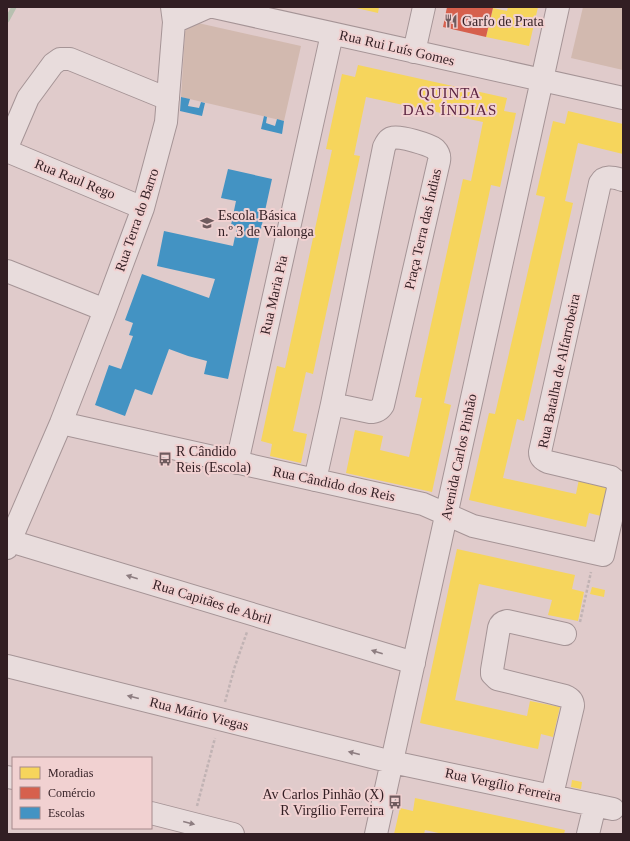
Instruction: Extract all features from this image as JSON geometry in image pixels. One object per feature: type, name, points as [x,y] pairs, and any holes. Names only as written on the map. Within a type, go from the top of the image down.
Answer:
[{"type":"street","name":"Rua Rui Luís Gomes","points":[[173,14],[208,7],[230,9],[332,34],[623,98]]},
{"type":"street","points":[[414,52],[424,7]]},
{"type":"street","name":"Avenida Carlos Pinhão","points":[[376,834],[558,7]]},
{"type":"street","name":"Rua Terra do Barro","points":[[9,544],[61,424],[143,208],[165,130],[173,14]]},
{"type":"street","name":"Rua Maria Pia","points":[[237,462],[332,34]]},
{"type":"street","points":[[7,146],[28,98],[53,64],[60,59],[70,60],[168,99]]},
{"type":"street","name":"Praça Terra das Índias","points":[[315,480],[332,404],[384,147],[391,138],[398,137],[430,146],[439,154],[439,158],[382,405],[378,411],[370,412],[332,404]]},
{"type":"street","name":"Rua Raul Rego","points":[[7,151],[143,208]]},
{"type":"street","name":"Rua Batalha de Alfarrobeira","points":[[599,554],[618,489],[616,482],[611,478],[548,462],[542,458],[540,452],[600,183],[605,178],[623,180]]},
{"type":"street","points":[[7,271],[105,310]]},
{"type":"street","name":"Rua Cândido dos Reis","points":[[61,424],[422,504],[473,526],[599,554]]},
{"type":"street","name":"Rua Capitães de Abril","points":[[9,544],[414,663]]},
{"type":"street","points":[[552,795],[573,703],[569,697],[496,679],[492,674],[492,670],[499,628],[502,623],[506,621],[565,634]]},
{"type":"street","name":"Rua Mário Viegas","points":[[7,666],[392,762]]},
{"type":"street","name":"Rua Vergílio Ferreira","points":[[392,762],[604,807],[588,834]]},
{"type":"street","points":[[152,813],[233,834]]},
{"type":"path","points":[[565,634],[573,636],[575,627],[580,626],[599,554]]},
{"type":"shaded area","points":[[583,7],[623,7],[623,70],[571,58]]},
{"type":"shaded area","points":[[198,23],[301,46],[284,121],[181,97],[185,32],[187,27]]},
{"type":"building: Moradias","points":[[352,7],[379,7],[378,13]]},
{"type":"building: Moradias","points":[[508,7],[538,7],[529,46],[486,37],[493,8],[507,11]]},
{"type":"building: Moradias","points":[[358,65],[507,98],[504,111],[516,113],[500,187],[491,185],[444,403],[451,405],[432,492],[346,473],[355,430],[383,436],[380,450],[409,457],[422,398],[415,397],[463,179],[471,181],[483,122],[366,97],[354,155],[360,156],[313,374],[306,372],[293,431],[307,434],[301,463],[270,456],[272,444],[261,441],[277,366],[285,368],[332,150],[326,149],[342,74],[355,77]]},
{"type":"building: Moradias","points":[[568,111],[623,124],[623,154],[578,143],[565,201],[573,203],[524,421],[517,419],[503,478],[576,494],[579,479],[608,486],[601,516],[589,513],[586,527],[469,500],[489,413],[495,414],[545,197],[536,195],[553,121],[565,124]]},
{"type":"building: Moradias","points":[[457,549],[575,575],[572,589],[584,592],[578,621],[548,615],[552,600],[479,584],[455,700],[527,716],[530,701],[560,707],[553,737],[541,734],[538,749],[420,723]]},
{"type":"building: Moradias","points":[[592,587],[605,590],[604,597],[590,594]]},
{"type":"building: Moradias","points":[[572,780],[582,782],[581,789],[571,787]]},
{"type":"building: Moradias","points":[[415,798],[565,830],[564,834],[443,834],[425,830],[424,834],[394,834],[400,808],[413,811]]},
{"type":"building: Comércio","points":[[447,7],[493,8],[486,37],[443,27]]},
{"type":"building: Escolas","points":[[181,97],[190,99],[188,106],[199,108],[201,102],[205,103],[202,116],[180,111]]},
{"type":"building: Escolas","points":[[264,116],[267,117],[266,123],[275,126],[277,119],[284,121],[282,134],[261,129]]},
{"type":"building: Escolas","points":[[228,169],[272,179],[228,379],[204,374],[207,361],[169,349],[152,395],[135,389],[125,416],[95,405],[109,365],[121,369],[133,336],[129,335],[133,323],[125,320],[142,274],[209,298],[215,279],[157,266],[164,231],[233,246],[237,227],[231,225],[236,201],[221,198]]},
{"type":"waterway","points":[[7,20],[14,7]]},
{"type":"place","name":"Garfo de Prata","points":[[451,21]]},
{"type":"place","name":"Escola Básica n.º 3 de Vialonga","points":[[207,223]]},
{"type":"place","name":"R Cândido Reis (Escola)","points":[[165,459]]},
{"type":"place","name":"Av Carlos Pinhão (X) R Virgílio Ferreira","points":[[395,802]]},
{"type":"district","name":"QUINTA DAS ÍNDIAS","points":[[450,102]]}]
